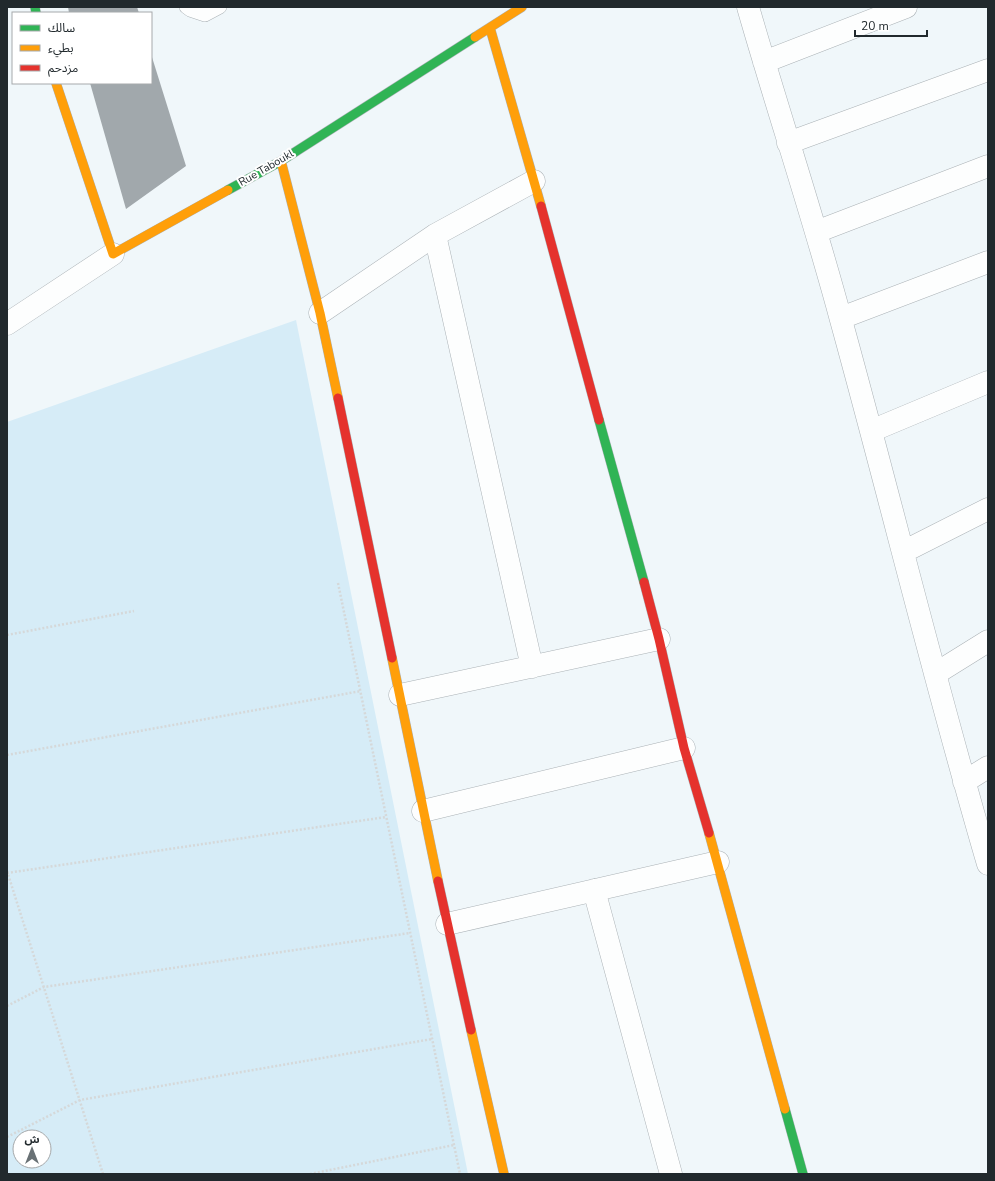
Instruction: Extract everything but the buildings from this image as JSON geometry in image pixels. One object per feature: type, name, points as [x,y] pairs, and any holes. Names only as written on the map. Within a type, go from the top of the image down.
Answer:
[{"type":"street","name":"Rue Taboukl","points":[[7,324],[113,254],[280,161],[522,7]]},
{"type":"street","points":[[748,7],[841,318],[964,782],[988,864]]},
{"type":"street","points":[[764,62],[906,7]]},
{"type":"street","points":[[490,28],[534,181],[659,639],[684,748],[718,862],[803,1174]]},
{"type":"street","points":[[788,143],[988,70]]},
{"type":"street","points":[[56,84],[113,254]]},
{"type":"street","points":[[280,161],[320,313],[447,924],[504,1174]]},
{"type":"street","points":[[816,232],[988,166]]},
{"type":"street","points":[[320,313],[435,235],[534,181]]},
{"type":"street","points":[[435,235],[532,666]]},
{"type":"street","points":[[841,318],[988,262]]},
{"type":"street","points":[[871,431],[988,382]]},
{"type":"street","points":[[903,552],[988,509]]},
{"type":"street","points":[[400,695],[659,639]]},
{"type":"street","points":[[935,674],[988,641]]},
{"type":"street","points":[[423,811],[684,748]]},
{"type":"street","points":[[964,782],[988,767]]},
{"type":"street","points":[[447,924],[718,862]]},
{"type":"street","points":[[594,890],[671,1174]]},
{"type":"lane","points":[[186,7],[190,10],[205,15],[220,7]]},
{"type":"path","points":[[338,583],[460,1174]]},
{"type":"path","points":[[7,634],[134,611]]},
{"type":"path","points":[[7,755],[360,691]]},
{"type":"path","points":[[104,1174],[7,872],[386,817]]},
{"type":"path","points":[[7,1006],[44,987],[410,933]]},
{"type":"path","points":[[7,1137],[80,1100],[432,1039]]},
{"type":"path","points":[[310,1174],[454,1145]]},
{"type":"shaded area","points":[[296,320],[468,1174],[7,1174],[7,422]]},
{"type":"traffic: fast","points":[[35,7],[36,12]]},
{"type":"traffic: fast","points":[[228,190],[281,161],[475,37]]},
{"type":"traffic: fast","points":[[599,420],[644,582]]},
{"type":"traffic: fast","points":[[785,1109],[803,1174]]},
{"type":"traffic: slow","points":[[475,37],[522,7]]},
{"type":"traffic: slow","points":[[490,28],[541,206]]},
{"type":"traffic: slow","points":[[56,84],[113,254],[228,190]]},
{"type":"traffic: slow","points":[[281,161],[320,313],[338,398]]},
{"type":"traffic: slow","points":[[392,658],[438,881]]},
{"type":"traffic: slow","points":[[709,833],[785,1109]]},
{"type":"traffic: slow","points":[[471,1030],[504,1174]]},
{"type":"traffic: jam","points":[[541,206],[599,420]]},
{"type":"traffic: jam","points":[[338,398],[392,658]]},
{"type":"traffic: jam","points":[[644,582],[659,639],[684,748],[709,833]]},
{"type":"traffic: jam","points":[[438,881],[471,1030]]}]
